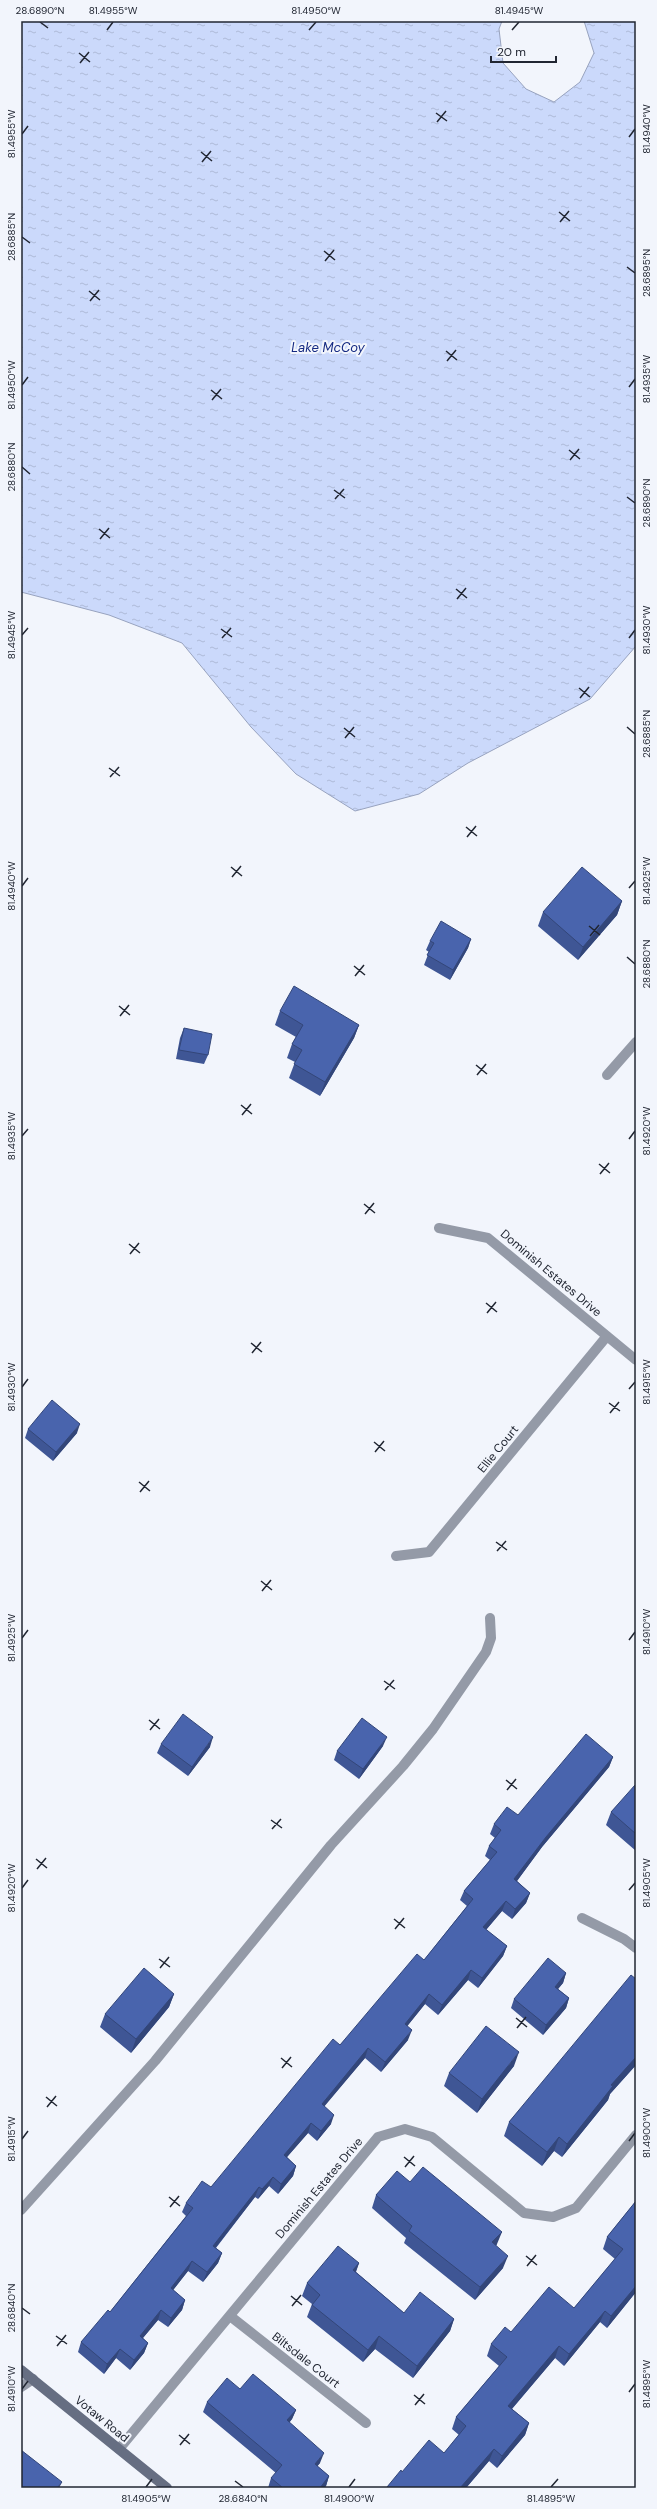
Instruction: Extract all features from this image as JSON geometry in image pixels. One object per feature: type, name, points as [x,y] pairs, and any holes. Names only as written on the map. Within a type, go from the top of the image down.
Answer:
[{"type":"street","points":[[607,1075],[636,1042]]},
{"type":"street","name":"Dominish Estates Drive","points":[[439,1228],[488,1238],[636,1360]]},
{"type":"street","name":"Ellie Court","points":[[396,1556],[429,1552],[607,1336]]},
{"type":"street","points":[[21,2210],[155,2061],[322,1855],[403,1766],[433,1729],[486,1652],[491,1638],[490,1618]]},
{"type":"street","points":[[582,1918],[624,1939],[636,1948]]},
{"type":"street","name":"Dominish Estates Drive","points":[[119,2449],[378,2138],[405,2129],[432,2137],[524,2213],[553,2217],[576,2208],[636,2135]]},
{"type":"street","name":"Biltsdale Court","points":[[230,2316],[366,2423]]},
{"type":"street","name":"Votaw Road","points":[[21,2370],[167,2488]]},
{"type":"street","points":[[21,2387],[33,2379]]},
{"type":"water","name":"Lake McCoy","points":[[21,21],[502,21],[499,29],[503,63],[526,89],[554,102],[580,82],[594,53],[584,21],[636,21],[636,646],[590,699],[468,763],[419,794],[355,811],[296,774],[251,727],[182,643],[109,615],[21,592]]},
{"type":"building","points":[[582,867],[622,901],[583,947],[543,912]]},
{"type":"building","points":[[441,921],[471,939],[453,970],[427,955],[434,943],[430,941]]},
{"type":"building","points":[[294,986],[359,1025],[325,1082],[294,1064],[302,1050],[292,1044],[303,1025],[280,1011]]},
{"type":"building","points":[[184,1028],[212,1034],[208,1055],[179,1050]]},
{"type":"building","points":[[52,1400],[80,1424],[56,1452],[28,1429]]},
{"type":"building","points":[[183,1714],[213,1737],[192,1767],[161,1744]]},
{"type":"building","points":[[362,1718],[387,1737],[363,1769],[337,1751]]},
{"type":"building","points":[[586,1734],[613,1757],[546,1837],[514,1879],[530,1893],[515,1909],[506,1901],[483,1927],[507,1946],[482,1978],[471,1970],[442,2005],[429,1994],[405,2024],[412,2030],[385,2062],[368,2048],[322,2104],[334,2115],[321,2131],[311,2123],[284,2155],[296,2166],[281,2184],[273,2177],[262,2189],[259,2187],[213,2246],[222,2253],[207,2272],[192,2261],[171,2288],[185,2300],[171,2318],[161,2310],[140,2336],[148,2343],[134,2360],[120,2349],[107,2364],[81,2342],[108,2310],[110,2312],[193,2208],[186,2203],[202,2181],[211,2187],[333,2039],[340,2045],[417,1954],[424,1960],[473,1899],[464,1891],[497,1852],[489,1846],[501,1830],[494,1824],[507,1807],[518,1815]]},
{"type":"building","points":[[635,1785],[636,1786],[636,1834],[611,1812]]},
{"type":"building","points":[[548,1958],[566,1973],[555,1987],[569,1998],[546,2025],[514,1999]]},
{"type":"building","points":[[144,1968],[174,1994],[136,2039],[105,2014]]},
{"type":"building","points":[[631,1975],[636,1979],[636,2057],[611,2085],[613,2086],[567,2144],[559,2137],[547,2152],[509,2122]]},
{"type":"building","points":[[486,2026],[519,2052],[482,2099],[449,2073]]},
{"type":"building","points":[[423,2167],[502,2232],[492,2242],[508,2256],[480,2287],[409,2231],[412,2226],[376,2195],[397,2171],[410,2182]]},
{"type":"building","points":[[636,2201],[636,2286],[611,2316],[605,2311],[569,2354],[559,2346],[508,2406],[529,2423],[502,2456],[494,2449],[460,2488],[388,2488],[387,2487],[401,2470],[402,2472],[429,2440],[444,2453],[466,2426],[456,2417],[507,2357],[491,2344],[505,2327],[511,2332],[549,2287],[574,2308],[623,2249],[607,2237]]},
{"type":"building","points":[[338,2246],[359,2263],[353,2270],[404,2313],[420,2292],[454,2319],[417,2366],[379,2336],[368,2350],[312,2305],[320,2295],[307,2283]]},
{"type":"building","points":[[253,2374],[296,2410],[287,2420],[324,2453],[315,2464],[329,2476],[320,2488],[283,2488],[271,2478],[282,2465],[207,2402],[227,2378],[240,2389]]},
{"type":"building","points":[[21,2450],[62,2482],[57,2488],[21,2488]]}]
